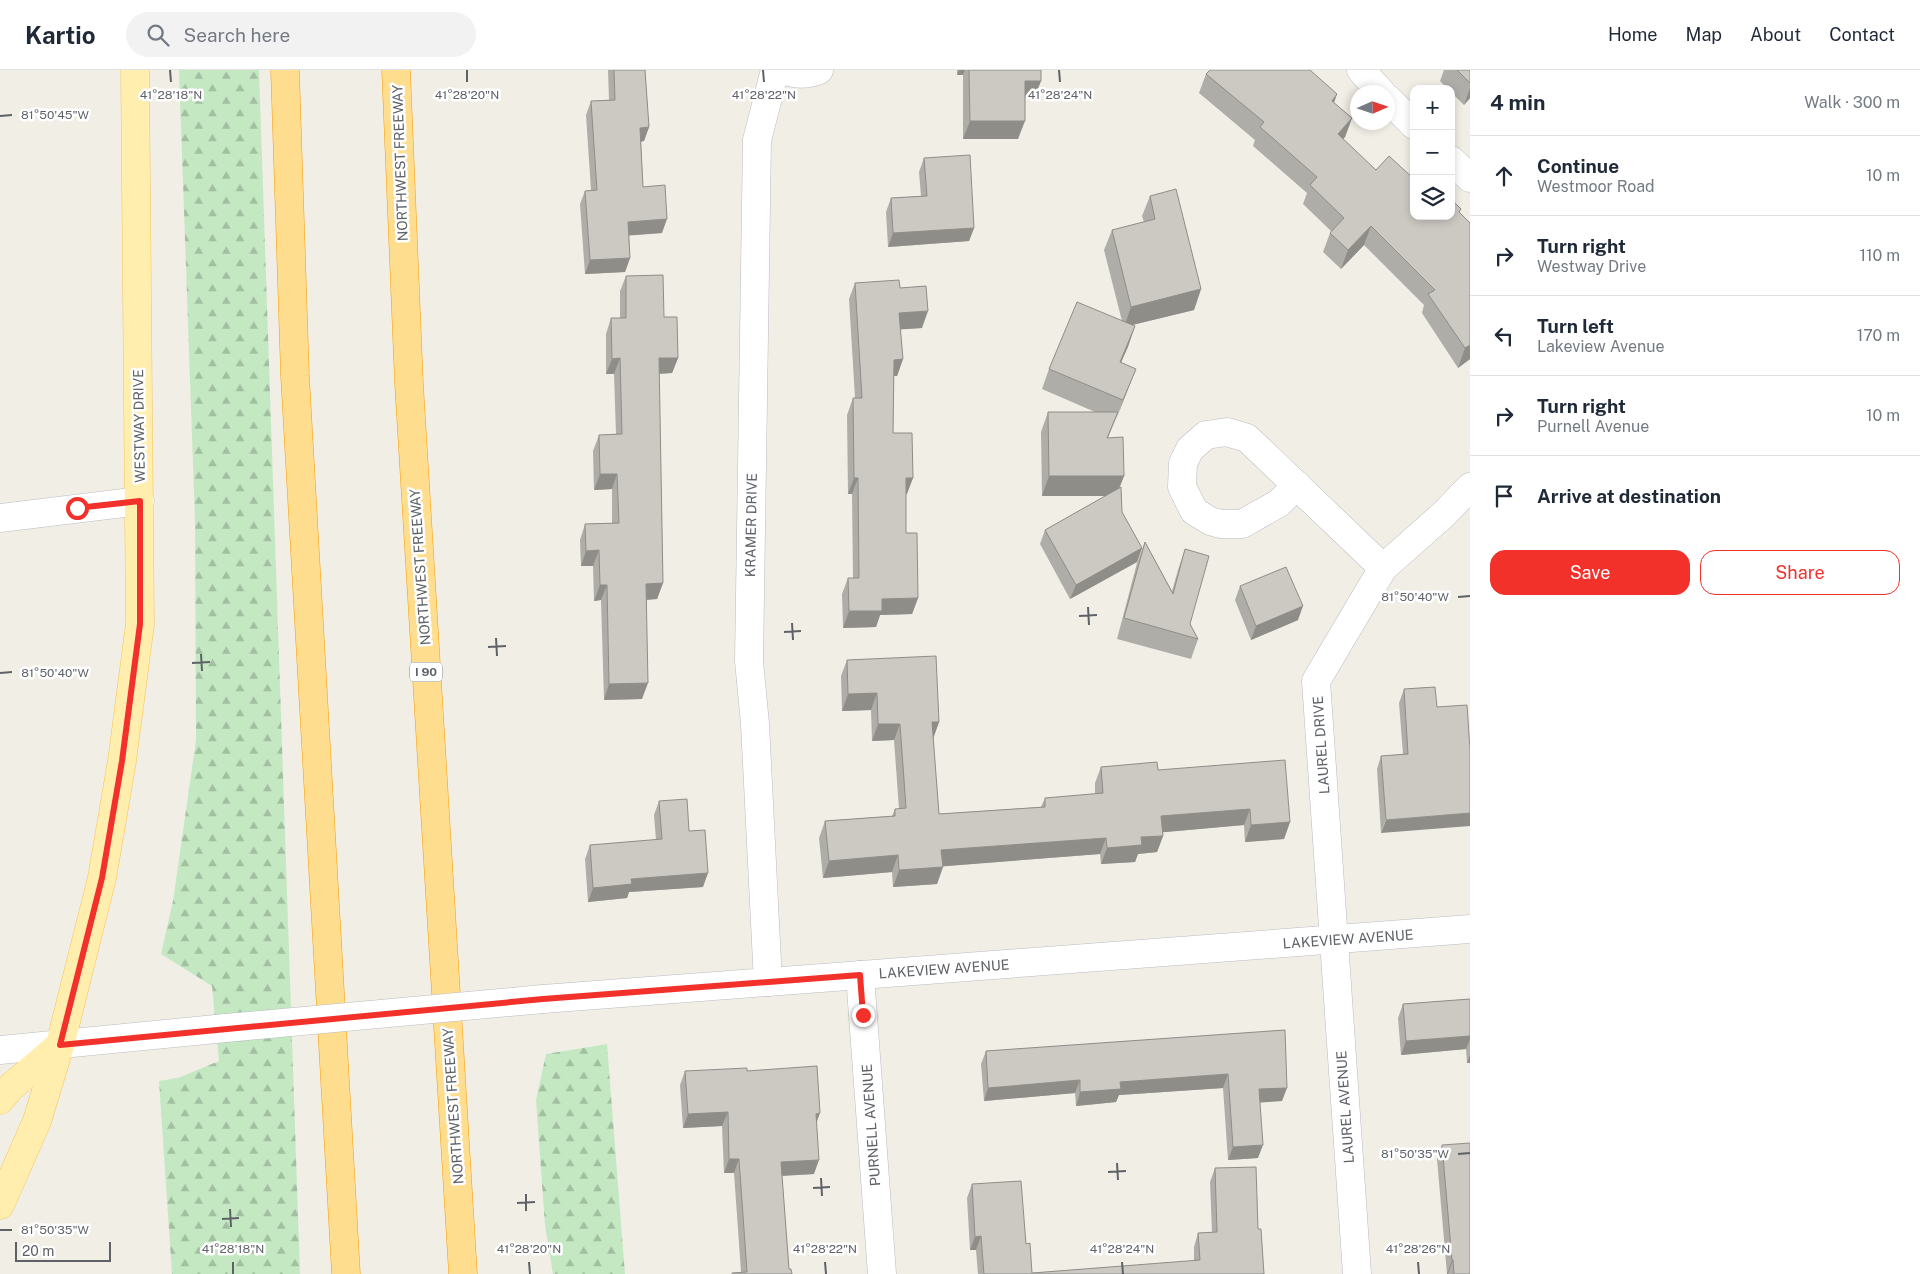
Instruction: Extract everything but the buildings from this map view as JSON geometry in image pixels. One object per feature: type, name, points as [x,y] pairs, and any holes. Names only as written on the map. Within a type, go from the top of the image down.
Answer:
[{"type":"highway","points":[[285,70],[296,386],[346,1274]]},
{"type":"highway","name":"NORTHWEST FREEWAY","points":[[396,70],[409,384],[464,1274]]},
{"type":"main road","name":"WESTWAY DRIVE","points":[[0,1205],[37,1121],[60,1045],[102,878],[122,761],[140,624],[135,70]]},
{"type":"main road","points":[[0,1100],[11,1087],[60,1045]]},
{"type":"street","name":"KRAMER DRIVE","points":[[768,982],[755,724],[749,661],[757,140],[775,70]]},
{"type":"street","points":[[784,70],[792,74],[810,74],[819,70]]},
{"type":"street","points":[[1361,70],[1375,85]]},
{"type":"street","points":[[1395,106],[1410,121]]},
{"type":"street","points":[[1455,164],[1470,178]]},
{"type":"street","points":[[1297,485],[1383,568]]},
{"type":"street","name":"LAUREL DRIVE","points":[[1334,940],[1316,681],[1383,568],[1444,514],[1470,487]]},
{"type":"street","points":[[0,518],[140,501]]},
{"type":"street","name":"LAKEVIEW AVENUE","points":[[0,1050],[543,999],[1470,929]]},
{"type":"street","name":"LAUREL AVENUE","points":[[1334,940],[1357,1274]]},
{"type":"street","name":"PURNELL AVENUE","points":[[860,975],[882,1274]]},
{"type":"green space","points":[[179,70],[259,70],[300,1274],[172,1274],[159,1081],[178,1078],[219,1061],[212,986],[161,954],[173,901],[196,740],[195,521]]},
{"type":"green space","points":[[607,1044],[625,1274],[553,1274],[545,1225],[536,1100],[546,1054]]},
{"type":"route","points":[[77,508],[140,501],[140,624],[122,761],[102,878],[60,1045],[543,999],[860,975],[863,1015]]}]
